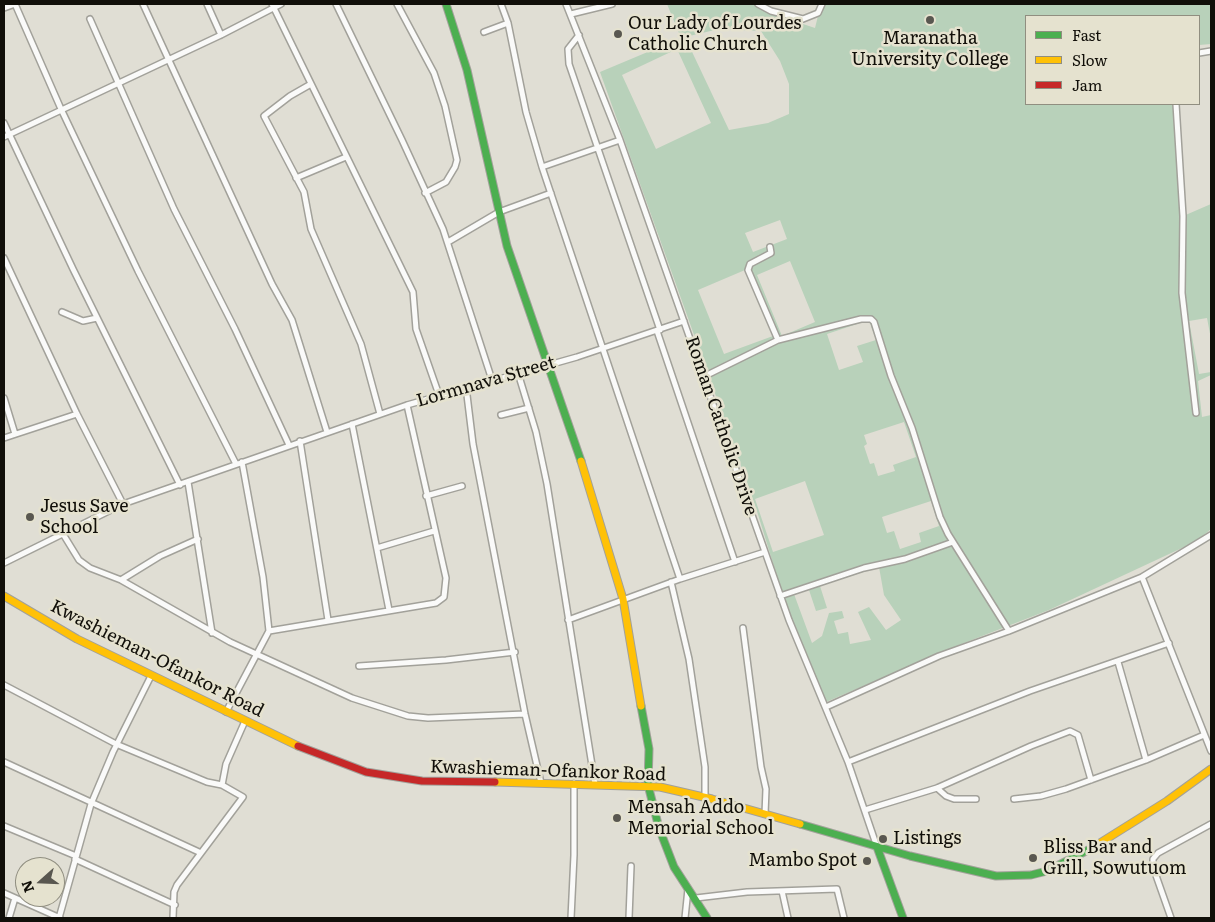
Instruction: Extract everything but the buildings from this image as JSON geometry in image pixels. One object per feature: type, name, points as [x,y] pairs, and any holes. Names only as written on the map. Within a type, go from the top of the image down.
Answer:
[{"type":"main road","points":[[446,4],[467,70],[507,246],[603,528],[623,600],[648,749],[648,785],[669,857],[707,918]]},
{"type":"main road","name":"Kwashieman-Ofankor Road","points":[[4,596],[77,639],[245,722],[328,760],[366,772],[422,781],[648,785],[705,797],[877,846],[996,876],[1031,875],[1047,871],[1094,848],[1210,771]]},
{"type":"main road","points":[[877,846],[903,918]]},
{"type":"street","points":[[4,8],[15,4],[61,109],[138,271],[239,463],[263,577],[269,631],[226,712]]},
{"type":"street","points":[[143,4],[272,284],[292,320],[327,432]]},
{"type":"street","points":[[207,4],[221,35]]},
{"type":"street","points":[[6,136],[221,35],[273,6],[281,4]]},
{"type":"street","points":[[336,4],[402,140],[448,242],[492,380]]},
{"type":"street","points":[[397,4],[434,73],[457,160],[456,166],[446,182],[425,192]]},
{"type":"street","points":[[501,4],[508,23],[526,112],[542,167],[680,579]]},
{"type":"street","name":"Roman Catholic Drive","points":[[566,4],[620,140],[780,596],[848,762],[877,846]]},
{"type":"street","points":[[571,14],[612,4]]},
{"type":"street","points":[[758,4],[771,11],[803,19],[818,13],[822,4]]},
{"type":"street","points":[[273,6],[413,292],[416,329],[439,395]]},
{"type":"street","points":[[90,20],[183,228],[235,328],[289,446]]},
{"type":"street","points":[[484,32],[508,23]]},
{"type":"street","points":[[578,35],[570,44],[566,54],[735,562]]},
{"type":"street","points":[[311,84],[265,115],[306,199],[311,229],[361,344],[380,414]]},
{"type":"street","points":[[1176,105],[1184,216],[1182,293],[1196,413]]},
{"type":"street","points":[[4,123],[6,136],[180,485]]},
{"type":"street","points":[[542,167],[620,140]]},
{"type":"street","points":[[296,178],[346,157]]},
{"type":"street","points":[[448,242],[499,212],[551,193]]},
{"type":"street","points":[[770,247],[770,253],[750,264],[748,270],[778,340]]},
{"type":"street","points":[[4,258],[77,414],[123,504]]},
{"type":"street","points":[[62,312],[83,321],[97,318]]},
{"type":"street","points":[[703,377],[778,340],[860,319],[874,322],[891,376],[912,428],[940,517],[952,542],[1009,631]]},
{"type":"street","name":"Lormnava Street","points":[[4,563],[123,504],[407,405],[604,349],[684,321]]},
{"type":"street","points":[[518,373],[529,408],[547,484],[595,784]]},
{"type":"street","points":[[466,387],[473,444],[515,652],[525,714],[541,783]]},
{"type":"street","points":[[4,398],[15,434]]},
{"type":"street","points":[[269,631],[436,603],[444,597],[446,578],[407,405]]},
{"type":"street","points":[[501,415],[529,408]]},
{"type":"street","points":[[4,438],[77,414]]},
{"type":"street","points":[[352,424],[389,610]]},
{"type":"street","points":[[300,442],[328,620]]},
{"type":"street","points":[[188,482],[212,633]]},
{"type":"street","points":[[426,496],[462,486]]},
{"type":"street","points":[[377,548],[434,531]]},
{"type":"street","points":[[63,534],[83,563],[121,580],[212,633],[352,698],[408,716],[450,719],[525,714]]},
{"type":"street","points":[[826,707],[938,656],[1009,631],[1142,577],[1211,535]]},
{"type":"street","points":[[121,580],[160,556],[198,539]]},
{"type":"street","points":[[780,596],[864,568],[905,559],[952,542]]},
{"type":"street","points":[[568,620],[671,582],[765,552]]},
{"type":"street","points":[[1142,577],[1211,751]]},
{"type":"street","points":[[671,582],[689,659],[705,767],[705,797]]},
{"type":"street","points":[[743,628],[761,767],[766,789],[764,814]]},
{"type":"street","points":[[848,762],[1030,691],[1118,662],[1168,643]]},
{"type":"street","points":[[359,666],[446,660],[515,652]]},
{"type":"street","points":[[1118,662],[1146,760]]},
{"type":"street","points":[[35,907],[60,918],[75,857],[91,804],[116,744],[151,676]]},
{"type":"street","points":[[4,686],[116,744],[207,782],[222,784],[243,797],[176,888],[173,918]]},
{"type":"street","points":[[222,784],[226,764],[245,722]]},
{"type":"street","points":[[865,810],[936,788],[1030,746],[1070,731],[1078,735],[1092,780]]},
{"type":"street","points":[[1014,799],[1052,794],[1146,760],[1204,735]]},
{"type":"street","points":[[4,762],[91,804],[201,853]]},
{"type":"street","points":[[571,918],[574,855],[574,783]]},
{"type":"street","points":[[936,788],[946,796],[954,799],[976,799]]},
{"type":"street","points":[[1171,918],[1153,867],[1153,859],[1158,853],[1211,824]]},
{"type":"street","points":[[4,826],[75,857],[175,905]]},
{"type":"street","points":[[629,918],[631,866]]},
{"type":"street","points":[[685,918],[688,888]]},
{"type":"street","points":[[696,898],[782,891],[837,889],[844,918]]},
{"type":"street","points":[[782,891],[788,918]]},
{"type":"street","points":[[4,893],[15,898],[9,918]]},
{"type":"green space","points":[[667,4],[754,4],[767,12],[815,28],[821,4],[1210,4],[1211,44],[1200,45],[1200,15],[1025,15],[1025,105],[1173,105],[1181,217],[1211,204],[1211,339],[1207,318],[1189,321],[1199,374],[1211,372],[1211,375],[1198,381],[1202,417],[1211,415],[1211,529],[1197,541],[1049,610],[959,645],[826,702],[784,599],[756,508],[600,72],[681,38]],"holes":[[[719,29],[761,31],[780,61],[789,84],[789,114],[768,123],[729,130],[685,37]],[[677,49],[711,123],[656,149],[622,75]],[[780,220],[787,239],[753,252],[745,233]],[[790,261],[815,322],[782,336],[757,275]],[[745,270],[773,336],[724,354],[698,290]],[[869,320],[876,340],[857,346],[863,362],[839,370],[827,334]],[[904,422],[916,457],[893,465],[895,471],[878,476],[874,463],[870,464],[864,446],[867,444],[864,435]],[[805,481],[824,535],[773,552],[755,499]],[[931,501],[939,526],[919,533],[921,542],[900,549],[894,531],[887,533],[882,517]],[[879,567],[884,595],[901,620],[886,630],[869,607],[858,612],[871,640],[850,644],[848,632],[838,634],[834,621],[844,618],[842,611],[829,613],[822,636],[812,643],[794,594],[809,590],[816,611],[827,608],[820,586]]]},
{"type":"traffic: fast","points":[[446,4],[467,70],[507,246],[581,461]]},
{"type":"traffic: fast","points":[[641,706],[649,749],[648,785],[659,828],[674,867],[707,918]]},
{"type":"traffic: fast","points":[[800,824],[910,856],[996,876],[1031,875],[1047,871],[1092,848]]},
{"type":"traffic: fast","points":[[877,847],[903,918]]},
{"type":"traffic: slow","points":[[581,461],[623,599],[641,706]]},
{"type":"traffic: slow","points":[[4,596],[77,639],[298,746]]},
{"type":"traffic: slow","points":[[1092,848],[1167,801],[1211,769]]},
{"type":"traffic: slow","points":[[495,782],[660,787],[712,799],[800,824]]},
{"type":"traffic: jam","points":[[298,746],[366,772],[422,781],[495,782]]},
{"type":"place","name":"Maranatha University College","points":[[930,20]]},
{"type":"place","name":"Our Lady of Lourdes Catholic Church","points":[[618,34]]},
{"type":"place","name":"Jesus Save School","points":[[30,517]]},
{"type":"place","name":"Mensah Addo Memorial School","points":[[617,818]]},
{"type":"place","name":"Listings","points":[[883,839]]},
{"type":"place","name":"Bliss Bar and Grill, Sowutuom","points":[[1033,858]]},
{"type":"place","name":"Mambo Spot","points":[[867,861]]}]
